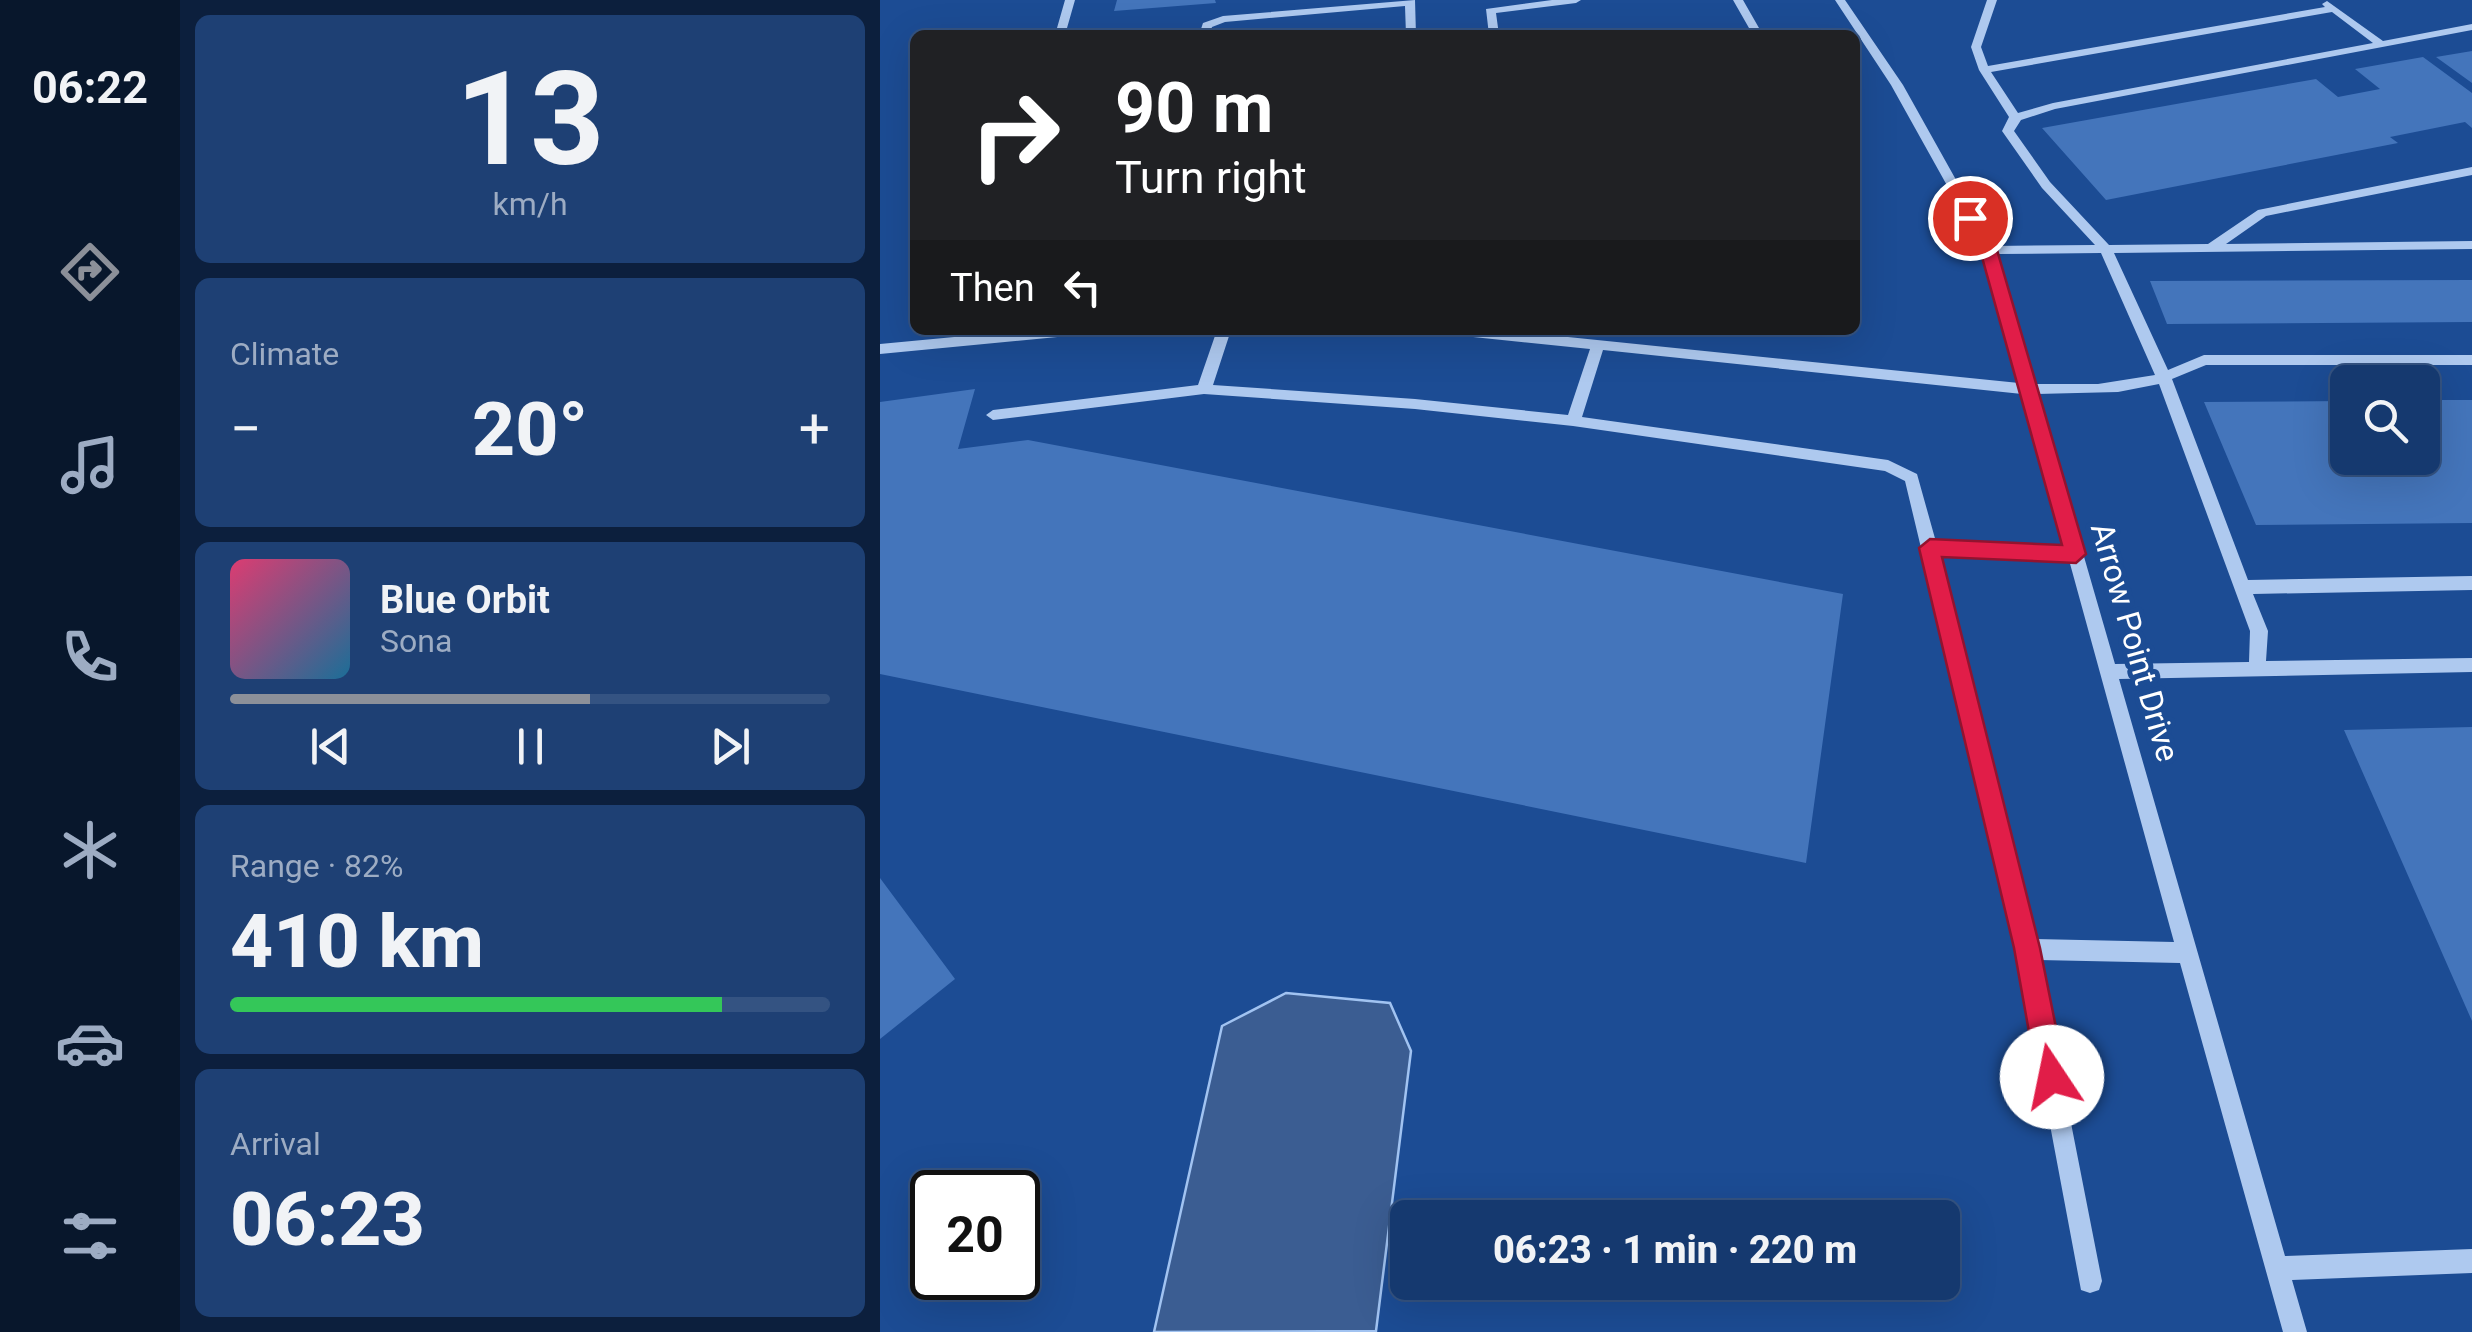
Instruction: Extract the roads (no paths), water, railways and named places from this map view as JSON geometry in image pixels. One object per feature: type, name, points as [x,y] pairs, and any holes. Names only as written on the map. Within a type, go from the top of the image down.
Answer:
[{"type":"street","points":[[1061,30],[1070,0]]},
{"type":"street","points":[[1488,6],[1576,0]]},
{"type":"street","points":[[1738,0],[1755,30]]},
{"type":"street","name":"Arrow Point Drive","points":[[1840,0],[1898,85],[1989,250],[2294,1332]]},
{"type":"street","points":[[1993,0],[1976,47],[1984,70],[2016,118]]},
{"type":"street","points":[[2322,0],[2380,44]]},
{"type":"street","points":[[1206,30],[1207,25],[1223,20],[1410,2],[1411,30]]},
{"type":"street","points":[[1984,70],[2333,9]]},
{"type":"street","points":[[2256,670],[2259,631],[2165,380],[2106,248],[2046,185],[2008,132],[2016,118],[2052,106],[2472,27]]},
{"type":"street","points":[[2212,248],[2262,212],[2472,171]]},
{"type":"street","points":[[1989,250],[2472,246]]},
{"type":"street","points":[[880,348],[970,335]]},
{"type":"street","points":[[1204,389],[1222,335]]},
{"type":"street","points":[[1502,335],[2028,389],[2109,390],[2165,380],[2204,360],[2472,360]]},
{"type":"street","points":[[1574,420],[1598,345]]},
{"type":"street","points":[[993,415],[1204,389],[1574,420],[1888,466],[1912,478],[2027,948],[2090,1281]]},
{"type":"street","points":[[1930,548],[2076,554]]},
{"type":"street","points":[[2242,587],[2472,582]]},
{"type":"street","points":[[2111,672],[2472,664]]},
{"type":"street","points":[[2027,948],[2189,954]]},
{"type":"street","points":[[2277,1268],[2472,1261]]},
{"type":"water","points":[[1286,993],[1390,1003],[1411,1051],[1376,1331],[1154,1332],[1222,1026]]}]
